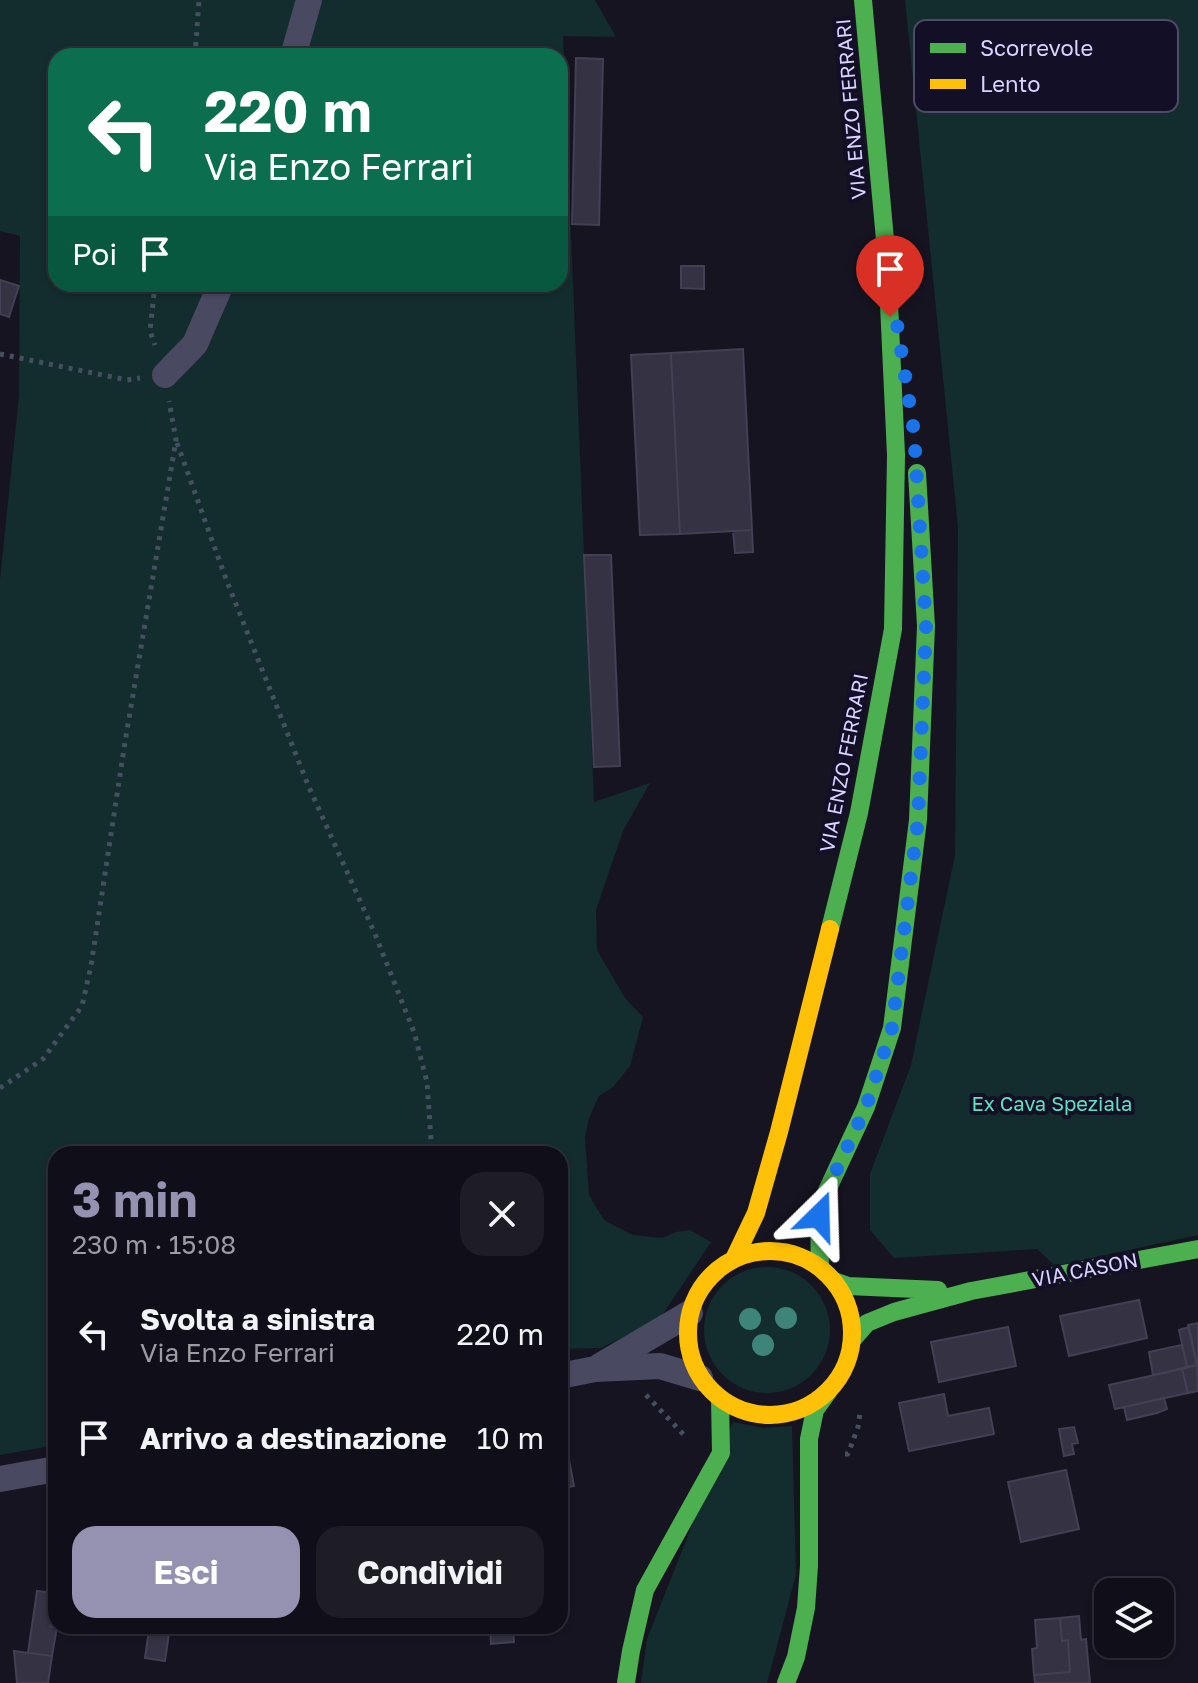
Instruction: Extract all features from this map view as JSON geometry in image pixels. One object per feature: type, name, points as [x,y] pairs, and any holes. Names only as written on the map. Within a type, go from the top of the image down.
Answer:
[{"type":"main road","name":"VIA ENZO FERRARI","points":[[734,1259],[756,1213],[804,1033],[859,813],[893,629],[896,455],[887,261],[863,0]]},
{"type":"main road","name":"VIA ENZO FERRARI","points":[[887,261],[912,417]]},
{"type":"main road","points":[[820,1267],[818,1233],[821,1206],[866,1107],[892,1028],[918,820],[926,626],[916,462]]},
{"type":"main road","name":"VIA CASON","points":[[853,1339],[867,1323],[894,1312],[971,1291],[1198,1249]]},
{"type":"main road","points":[[786,1683],[796,1657],[806,1608],[809,1439],[815,1410],[828,1392],[845,1368],[853,1339],[849,1309],[834,1281],[820,1267],[800,1257],[778,1251],[756,1252],[734,1259],[715,1272],[699,1291],[690,1313],[689,1346],[700,1378],[720,1399],[746,1412],[776,1416],[804,1409],[828,1392]]},
{"type":"main road","name":"VIA CASON","points":[[834,1281],[848,1286],[971,1291]]},
{"type":"main road","points":[[626,1683],[645,1590],[721,1453],[720,1399]]},
{"type":"street","points":[[295,48],[309,0]]},
{"type":"street","points":[[165,375],[195,344],[218,292]]},
{"type":"street","points":[[595,1369],[690,1313]]},
{"type":"street","points":[[568,1374],[595,1369],[660,1366],[700,1378]]},
{"type":"street","points":[[0,1479],[48,1470]]},
{"type":"path","points":[[196,48],[199,0]]},
{"type":"path","points":[[154,292],[150,331],[165,375],[176,440],[226,579],[302,770],[375,934],[414,1032],[427,1082],[431,1146]]},
{"type":"path","points":[[0,354],[127,380],[165,375]]},
{"type":"path","points":[[0,1088],[43,1059],[82,1006],[176,440]]},
{"type":"path","points":[[635,1384],[690,1441]]},
{"type":"path","points":[[838,1455],[848,1454],[858,1427],[862,1400]]},
{"type":"green space","points":[[0,0],[595,0],[616,37],[563,36],[563,48],[48,48],[48,292],[568,292],[568,160],[594,802],[650,783],[623,831],[596,910],[597,950],[625,998],[643,1017],[630,1066],[613,1087],[599,1096],[589,1118],[585,1137],[589,1195],[604,1220],[633,1235],[662,1238],[690,1230],[711,1242],[659,1320],[601,1348],[568,1349],[568,1146],[48,1146],[48,1446],[0,1455],[0,580],[19,395],[20,236],[0,231]]},
{"type":"green space","name":"Ex Cava Speziala","points":[[905,0],[1198,0],[1198,1235],[1055,1266],[1037,1249],[894,1258],[870,1230],[870,1174],[911,1065],[955,855],[958,527],[916,112],[1178,112],[1178,20],[914,20],[914,89]]},
{"type":"green space","points":[[767,1267],[791,1272],[812,1285],[825,1306],[830,1330],[825,1354],[812,1375],[791,1388],[767,1393],[743,1388],[722,1375],[709,1354],[704,1330],[709,1306],[722,1285],[743,1272]]},
{"type":"green space","points":[[733,1422],[763,1428],[792,1426],[796,1575],[767,1683],[641,1683],[647,1639]]},
{"type":"building","points":[[576,58],[603,59],[599,225],[572,224]]},
{"type":"building","points":[[681,266],[704,266],[704,289],[681,288]]},
{"type":"building","points":[[0,280],[19,286],[9,317],[0,314]]},
{"type":"building","points":[[743,349],[752,530],[680,534],[671,353]]},
{"type":"building","points":[[671,353],[680,534],[640,535],[631,355]]},
{"type":"building","points":[[752,530],[753,552],[735,553],[733,531]]},
{"type":"building","points":[[584,555],[611,555],[620,766],[594,767]]},
{"type":"building","points":[[1139,1300],[1147,1338],[1069,1356],[1060,1316]]},
{"type":"building","points":[[1198,1323],[1198,1366],[1197,1367],[1188,1325]]},
{"type":"building","points":[[1008,1327],[1016,1366],[939,1382],[931,1342]]},
{"type":"building","points":[[1189,1327],[1197,1365],[1187,1367],[1179,1330]]},
{"type":"building","points":[[1182,1345],[1187,1367],[1153,1375],[1149,1352]]},
{"type":"building","points":[[1197,1365],[1198,1391],[1188,1393],[1182,1369]]},
{"type":"building","points":[[1182,1369],[1188,1393],[1115,1409],[1109,1385]]},
{"type":"building","points":[[944,1394],[948,1416],[989,1408],[994,1434],[909,1451],[899,1403]]},
{"type":"building","points":[[1164,1398],[1167,1409],[1127,1420],[1124,1407]]},
{"type":"building","points":[[1074,1427],[1078,1443],[1072,1444],[1074,1454],[1064,1456],[1059,1429]]},
{"type":"building","points":[[568,1454],[574,1486],[568,1487]]},
{"type":"building","points":[[1066,1470],[1079,1529],[1021,1542],[1008,1482]]},
{"type":"building","points":[[37,1591],[48,1592],[48,1634],[56,1634],[52,1656],[28,1653]]},
{"type":"building","points":[[1079,1616],[1081,1640],[1086,1639],[1090,1683],[1035,1683],[1034,1675],[1070,1672],[1068,1640],[1062,1641],[1060,1618]]},
{"type":"building","points":[[1060,1618],[1062,1641],[1068,1640],[1070,1672],[1034,1675],[1032,1649],[1037,1648],[1035,1620]]},
{"type":"building","points":[[148,1634],[169,1634],[165,1661],[145,1658]]},
{"type":"building","points":[[490,1634],[514,1634],[514,1642],[491,1644]]},
{"type":"building","points":[[14,1651],[52,1656],[48,1683],[17,1683]]},
{"type":"traffic: fast","points":[[830,929],[859,813],[893,629],[896,455],[887,261],[863,0]]},
{"type":"traffic: fast","points":[[820,1267],[819,1216],[824,1197],[866,1107],[892,1028],[918,820],[926,626],[917,473]]},
{"type":"traffic: fast","points":[[853,1339],[867,1323],[894,1312],[971,1291],[1198,1249]]},
{"type":"traffic: fast","points":[[834,1281],[848,1286],[938,1290]]},
{"type":"traffic: fast","points":[[786,1683],[796,1657],[806,1608],[809,1439],[815,1410],[828,1392]]},
{"type":"traffic: fast","points":[[626,1683],[645,1590],[721,1453],[720,1399]]},
{"type":"traffic: slow","points":[[734,1259],[756,1213],[830,929]]},
{"type":"traffic: slow","points":[[770,1251],[801,1257],[828,1275],[846,1302],[852,1333],[846,1364],[828,1391],[801,1409],[770,1415],[739,1409],[712,1391],[694,1364],[688,1333],[694,1302],[712,1275],[739,1257],[770,1251]]},
{"type":"route","points":[[819,1216],[824,1197],[866,1107],[892,1028],[918,820],[926,626],[914,432],[887,261],[890,317]]}]
